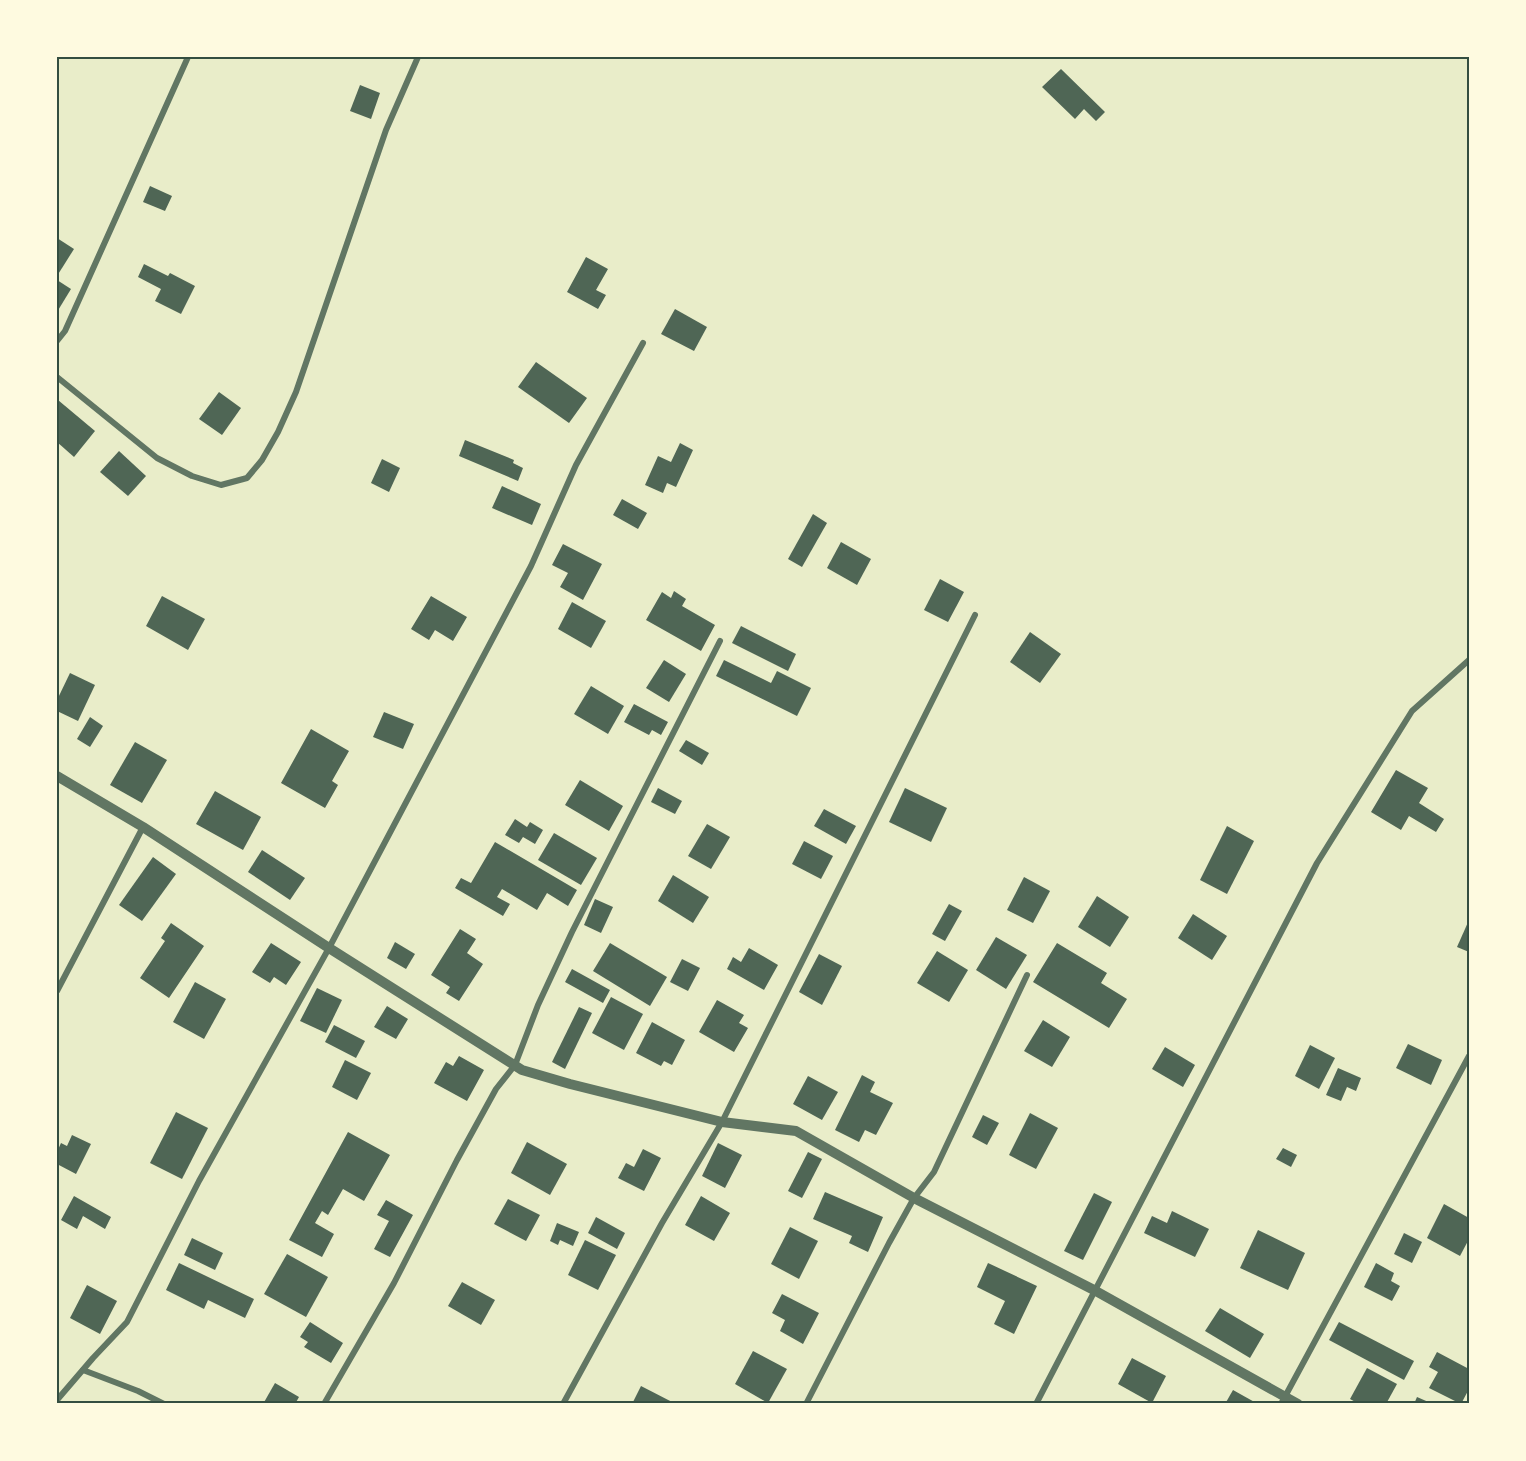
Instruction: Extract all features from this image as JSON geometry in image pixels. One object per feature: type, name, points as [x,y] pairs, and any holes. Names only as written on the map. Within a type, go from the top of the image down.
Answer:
[{"type":"street","points":[[57,341],[65,331],[188,57]]},
{"type":"street","points":[[57,377],[114,424],[166,462],[192,476],[220,485],[247,477],[262,460],[296,392],[386,130],[418,57]]},
{"type":"street","points":[[57,1400],[128,1323],[199,1181],[329,948],[531,566],[576,465],[643,343]]},
{"type":"street","points":[[563,1404],[662,1223],[722,1122],[975,615]]},
{"type":"street","points":[[324,1404],[394,1283],[496,1089],[515,1065],[538,1005],[572,932],[720,641]]},
{"type":"street","points":[[1036,1404],[1317,862],[1412,711],[1469,660]]},
{"type":"street","points":[[57,776],[143,827],[522,1070],[722,1122],[796,1131],[914,1198],[1094,1290],[1283,1400],[1298,1404]]},
{"type":"street","points":[[57,991],[143,827]]},
{"type":"street","points":[[806,1404],[914,1198],[933,1172],[1028,975]]},
{"type":"street","points":[[1283,1400],[1469,1056]]},
{"type":"street","points":[[84,1371],[138,1391],[164,1404]]},
{"type":"building","points":[[1061,69],[1105,112],[1096,121],[1084,109],[1075,119],[1042,87]]},
{"type":"building","points":[[360,85],[380,93],[371,119],[350,111]]},
{"type":"building","points":[[150,186],[172,196],[165,211],[143,202]]},
{"type":"building","points":[[57,238],[74,249],[57,276]]},
{"type":"building","points":[[586,257],[608,269],[596,290],[606,295],[598,309],[567,292]]},
{"type":"building","points":[[144,264],[168,276],[170,273],[195,286],[181,314],[155,301],[161,289],[138,277]]},
{"type":"building","points":[[57,280],[71,289],[57,312]]},
{"type":"building","points":[[675,309],[707,327],[694,351],[661,334]]},
{"type":"building","points":[[536,362],[587,398],[569,423],[518,387]]},
{"type":"building","points":[[219,392],[241,408],[222,435],[199,419]]},
{"type":"building","points":[[58,400],[95,431],[74,457],[57,442]]},
{"type":"building","points":[[465,440],[514,460],[513,463],[523,468],[518,481],[459,456]]},
{"type":"building","points":[[680,443],[693,450],[676,487],[667,483],[663,493],[645,485],[658,456],[671,462]]},
{"type":"building","points":[[119,451],[146,476],[128,496],[100,472]]},
{"type":"building","points":[[382,459],[400,468],[389,492],[371,483]]},
{"type":"building","points":[[502,486],[541,504],[532,525],[492,508]]},
{"type":"building","points":[[622,499],[647,513],[638,529],[613,515]]},
{"type":"building","points":[[813,514],[827,523],[802,567],[788,559]]},
{"type":"building","points":[[841,542],[871,559],[857,585],[827,568]]},
{"type":"building","points":[[563,544],[602,564],[583,600],[560,587],[568,573],[552,565]]},
{"type":"building","points":[[940,579],[964,592],[948,622],[924,610]]},
{"type":"building","points":[[674,591],[686,599],[682,606],[715,625],[701,651],[646,620],[662,592],[671,598]]},
{"type":"building","points":[[162,596],[205,619],[188,650],[146,626]]},
{"type":"building","points":[[431,596],[467,617],[453,641],[435,630],[429,640],[411,629]]},
{"type":"building","points":[[572,602],[606,621],[591,648],[558,629]]},
{"type":"building","points":[[741,626],[796,654],[788,671],[732,643]]},
{"type":"building","points":[[1030,632],[1061,654],[1040,683],[1010,662]]},
{"type":"building","points":[[664,660],[686,674],[669,702],[646,688]]},
{"type":"building","points":[[724,660],[771,683],[777,671],[811,688],[797,716],[716,676]]},
{"type":"building","points":[[70,673],[95,685],[78,721],[57,711],[57,700]]},
{"type":"building","points":[[591,686],[624,706],[608,734],[574,714]]},
{"type":"building","points":[[634,704],[668,722],[661,735],[652,730],[649,735],[624,722]]},
{"type":"building","points":[[384,712],[414,724],[403,749],[373,737]]},
{"type":"building","points":[[90,717],[103,726],[90,747],[77,739]]},
{"type":"building","points":[[311,729],[349,751],[332,781],[338,785],[325,808],[281,783]]},
{"type":"building","points":[[686,740],[709,753],[702,765],[679,751]]},
{"type":"building","points":[[135,742],[167,760],[142,803],[110,785]]},
{"type":"building","points":[[1396,770],[1428,788],[1419,803],[1444,819],[1436,832],[1409,816],[1401,830],[1371,812]]},
{"type":"building","points":[[580,780],[623,806],[609,831],[565,805]]},
{"type":"building","points":[[658,788],[682,801],[675,814],[651,802]]},
{"type":"building","points":[[905,788],[947,808],[931,842],[889,822]]},
{"type":"building","points":[[215,791],[261,817],[243,850],[196,824]]},
{"type":"building","points":[[824,809],[856,826],[846,844],[814,826]]},
{"type":"building","points":[[515,819],[527,827],[530,822],[543,830],[535,844],[523,837],[519,843],[505,835]]},
{"type":"building","points":[[707,824],[730,837],[711,869],[688,856]]},
{"type":"building","points":[[1227,826],[1254,841],[1227,894],[1200,880]]},
{"type":"building","points":[[554,833],[597,858],[581,885],[538,860]]},
{"type":"building","points":[[804,841],[833,856],[821,879],[792,864]]},
{"type":"building","points":[[495,842],[577,890],[568,906],[547,893],[537,910],[502,889],[497,897],[510,904],[503,916],[455,888],[461,878],[471,883]]},
{"type":"building","points":[[262,850],[305,878],[290,900],[248,872]]},
{"type":"building","points":[[153,857],[176,874],[142,921],[119,905]]},
{"type":"building","points":[[673,875],[709,897],[693,923],[658,901]]},
{"type":"building","points":[[1024,877],[1050,891],[1033,923],[1007,910]]},
{"type":"building","points":[[1097,896],[1129,917],[1110,947],[1078,927]]},
{"type":"building","points":[[595,899],[613,907],[601,933],[584,925]]},
{"type":"building","points":[[949,904],[962,911],[945,941],[932,934]]},
{"type":"building","points":[[1193,914],[1227,936],[1212,960],[1178,938]]},
{"type":"building","points":[[1469,920],[1469,952],[1457,947]]},
{"type":"building","points":[[171,923],[204,946],[169,998],[140,978],[165,941],[161,938]]},
{"type":"building","points":[[460,929],[476,939],[467,953],[483,964],[459,1001],[446,993],[450,987],[431,975]]},
{"type":"building","points":[[996,937],[1027,955],[1006,989],[976,970]]},
{"type":"building","points":[[395,942],[415,954],[406,969],[387,958]]},
{"type":"building","points":[[271,943],[301,962],[286,985],[274,977],[270,983],[252,972]]},
{"type":"building","points":[[610,943],[667,977],[650,1006],[593,971]]},
{"type":"building","points":[[1057,943],[1107,973],[1101,983],[1127,999],[1109,1028],[1033,982]]},
{"type":"building","points":[[749,948],[778,965],[764,990],[727,969],[733,957],[741,962]]},
{"type":"building","points":[[937,951],[968,970],[949,1002],[917,983]]},
{"type":"building","points":[[819,954],[842,966],[822,1005],[799,992]]},
{"type":"building","points":[[682,959],[700,968],[688,991],[670,982]]},
{"type":"building","points":[[572,969],[610,990],[603,1003],[565,982]]},
{"type":"building","points":[[195,982],[226,999],[204,1039],[173,1022]]},
{"type":"building","points":[[317,988],[342,1000],[326,1033],[300,1021]]},
{"type":"building","points":[[611,997],[643,1014],[624,1050],[592,1033]]},
{"type":"building","points":[[717,1000],[744,1015],[739,1023],[748,1028],[734,1052],[699,1032]]},
{"type":"building","points":[[387,1006],[408,1019],[396,1039],[374,1027]]},
{"type":"building","points":[[579,1007],[592,1013],[565,1069],[552,1062]]},
{"type":"building","points":[[1043,1020],[1070,1037],[1052,1067],[1024,1051]]},
{"type":"building","points":[[652,1022],[685,1040],[672,1065],[664,1061],[661,1066],[636,1053]]},
{"type":"building","points":[[334,1025],[365,1041],[356,1058],[325,1042]]},
{"type":"building","points":[[1408,1044],[1442,1060],[1431,1085],[1396,1068]]},
{"type":"building","points":[[1310,1045],[1335,1058],[1319,1089],[1295,1076]]},
{"type":"building","points":[[1165,1047],[1195,1065],[1183,1087],[1152,1069]]},
{"type":"building","points":[[459,1056],[484,1070],[467,1101],[434,1083],[446,1062],[453,1066]]},
{"type":"building","points":[[345,1060],[371,1073],[357,1100],[332,1087]]},
{"type":"building","points":[[1338,1068],[1361,1078],[1356,1091],[1347,1087],[1341,1101],[1326,1095]]},
{"type":"building","points":[[862,1075],[875,1082],[870,1092],[893,1103],[876,1135],[865,1130],[859,1142],[835,1130]]},
{"type":"building","points":[[808,1076],[838,1092],[822,1120],[793,1104]]},
{"type":"building","points":[[176,1112],[208,1128],[182,1179],[150,1163]]},
{"type":"building","points":[[1030,1113],[1058,1128],[1036,1169],[1009,1155]]},
{"type":"building","points":[[983,1115],[999,1123],[987,1145],[972,1137]]},
{"type":"building","points":[[348,1132],[390,1155],[364,1201],[343,1189],[328,1215],[322,1211],[315,1223],[334,1234],[322,1257],[289,1240]]},
{"type":"building","points":[[72,1135],[91,1144],[76,1174],[57,1164],[57,1152],[61,1143],[67,1146]]},
{"type":"building","points":[[527,1142],[567,1164],[550,1195],[511,1173]]},
{"type":"building","points":[[718,1143],[742,1155],[725,1188],[702,1176]]},
{"type":"building","points":[[1283,1148],[1297,1155],[1291,1167],[1276,1159]]},
{"type":"building","points":[[643,1149],[661,1158],[644,1191],[618,1178],[626,1163],[634,1167]]},
{"type":"building","points":[[808,1152],[822,1159],[802,1198],[788,1191]]},
{"type":"building","points":[[825,1192],[883,1217],[868,1252],[849,1243],[852,1236],[813,1219]]},
{"type":"building","points":[[1094,1193],[1112,1202],[1083,1260],[1064,1251]]},
{"type":"building","points":[[74,1196],[111,1217],[105,1229],[83,1216],[77,1229],[61,1220]]},
{"type":"building","points":[[701,1196],[730,1213],[714,1241],[685,1225]]},
{"type":"building","points":[[508,1199],[540,1215],[526,1241],[494,1224]]},
{"type":"building","points":[[386,1200],[413,1215],[390,1257],[374,1249],[389,1221],[377,1215]]},
{"type":"building","points":[[1444,1204],[1469,1218],[1469,1239],[1460,1256],[1427,1238]]},
{"type":"building","points":[[1172,1211],[1209,1229],[1195,1257],[1144,1233],[1152,1216],[1167,1223]]},
{"type":"building","points":[[596,1217],[625,1233],[617,1249],[588,1233]]},
{"type":"building","points":[[557,1223],[579,1232],[573,1246],[560,1240],[558,1245],[550,1241]]},
{"type":"building","points":[[790,1227],[818,1241],[799,1279],[771,1264]]},
{"type":"building","points":[[1258,1230],[1305,1253],[1288,1290],[1240,1268]]},
{"type":"building","points":[[1404,1233],[1422,1242],[1412,1263],[1394,1254]]},
{"type":"building","points":[[192,1238],[223,1253],[215,1270],[184,1255]]},
{"type":"building","points":[[585,1240],[616,1255],[598,1290],[568,1275]]},
{"type":"building","points":[[287,1254],[328,1277],[306,1317],[264,1294]]},
{"type":"building","points":[[179,1263],[254,1299],[245,1318],[208,1300],[204,1309],[166,1290]]},
{"type":"building","points":[[988,1263],[1037,1286],[1014,1334],[994,1324],[1005,1301],[977,1287]]},
{"type":"building","points":[[1376,1263],[1394,1273],[1391,1281],[1400,1286],[1392,1301],[1364,1287]]},
{"type":"building","points":[[462,1282],[495,1300],[481,1325],[448,1306]]},
{"type":"building","points":[[87,1285],[117,1301],[100,1334],[70,1318]]},
{"type":"building","points":[[782,1294],[819,1313],[803,1344],[780,1331],[785,1320],[772,1313]]},
{"type":"building","points":[[1220,1308],[1264,1334],[1250,1358],[1205,1331]]},
{"type":"building","points":[[310,1322],[343,1343],[331,1363],[304,1347],[308,1342],[300,1337]]},
{"type":"building","points":[[1339,1322],[1414,1361],[1404,1380],[1329,1340]]},
{"type":"building","points":[[753,1351],[787,1369],[768,1403],[735,1384]]},
{"type":"building","points":[[1437,1352],[1469,1369],[1469,1389],[1461,1404],[1429,1388],[1438,1372],[1429,1367]]},
{"type":"building","points":[[1132,1358],[1166,1376],[1152,1403],[1118,1384]]},
{"type":"building","points":[[1367,1368],[1397,1384],[1386,1404],[1359,1404],[1350,1399]]},
{"type":"building","points":[[275,1383],[299,1397],[295,1404],[263,1404]]},
{"type":"building","points":[[641,1386],[676,1404],[632,1404]]},
{"type":"building","points":[[1233,1390],[1258,1404],[1225,1404]]},
{"type":"building","points":[[1417,1397],[1433,1404],[1414,1404]]}]
